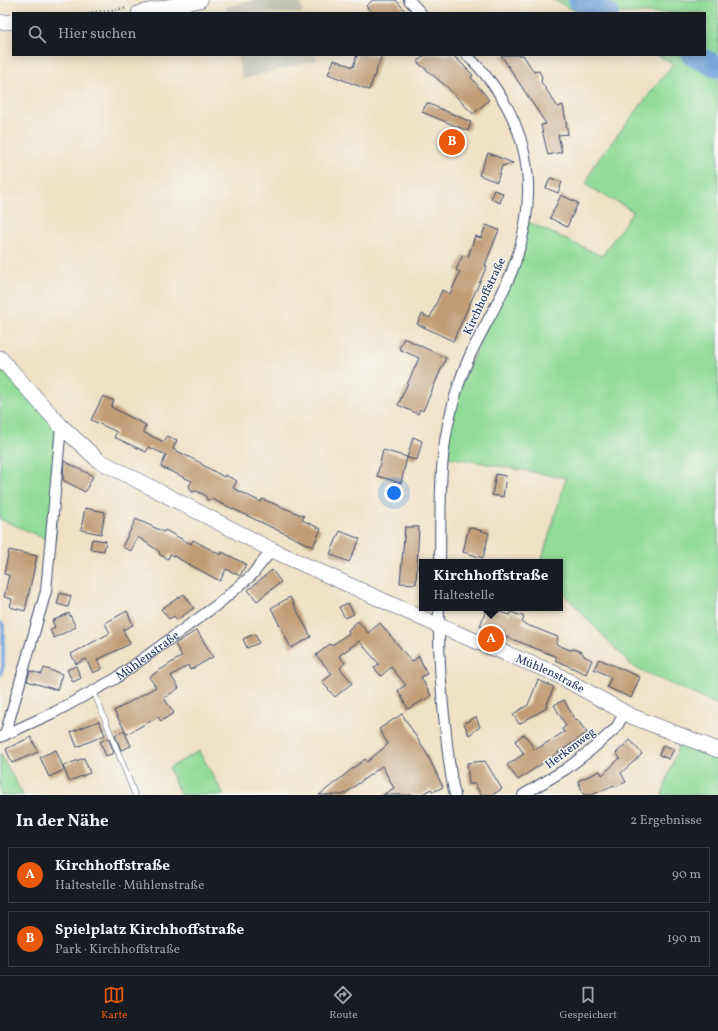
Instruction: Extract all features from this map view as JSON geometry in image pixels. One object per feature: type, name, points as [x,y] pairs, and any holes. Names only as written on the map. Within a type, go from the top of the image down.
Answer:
[{"type":"street","points":[[136,10],[200,0]]},
{"type":"street","points":[[409,0],[419,12]]},
{"type":"street","points":[[0,22],[12,22]]},
{"type":"street","name":"Kirchhoffstraße","points":[[440,559],[443,456],[450,412],[468,360],[512,272],[525,228],[528,192],[528,174],[521,137],[505,102],[482,70],[468,56]]},
{"type":"street","name":"Mühlenstraße","points":[[0,358],[61,426],[98,460],[272,550],[438,625],[554,673],[625,712],[718,750]]},
{"type":"street","name":"Mühlenstraße","points":[[2,736],[46,591],[61,426]]},
{"type":"street","name":"Mühlenstraße","points":[[2,736],[94,692],[115,679],[218,604],[251,576],[272,550]]},
{"type":"street","points":[[439,611],[438,625],[444,715],[451,779],[456,795]]},
{"type":"street","name":"Herkenweg","points":[[523,795],[566,769],[591,750],[616,728],[625,712]]},
{"type":"lane","points":[[94,692],[135,795]]},
{"type":"path","points":[[104,12],[136,10]]},
{"type":"shaded area","points":[[254,0],[299,0],[303,12],[227,12],[226,7]]},
{"type":"shaded area","points":[[237,56],[315,56],[317,60],[243,79]]},
{"type":"green space","points":[[554,0],[718,0],[718,705],[633,667],[563,593],[563,559],[542,559],[566,478],[443,456],[450,412],[492,313],[526,221],[602,256],[633,211],[586,185],[594,165],[673,64],[659,56],[706,56],[706,12],[576,12]]},
{"type":"green space","points":[[0,358],[61,426],[55,543],[0,519]]},
{"type":"green space","points":[[682,735],[718,750],[718,795],[662,795]]},
{"type":"green space","points":[[199,751],[224,795],[180,795],[169,768]]},
{"type":"green space","points":[[0,753],[23,795],[0,795]]},
{"type":"building","points":[[373,0],[396,0],[406,12],[371,12],[366,6]]},
{"type":"building","points":[[357,56],[382,56],[369,90],[328,74],[334,60],[353,67]]},
{"type":"building","points":[[424,56],[454,56],[473,75],[471,77],[489,100],[473,114],[446,86],[417,62]]},
{"type":"building","points":[[502,56],[524,56],[534,72],[539,71],[542,77],[541,82],[558,107],[563,105],[568,134],[558,135],[562,152],[548,155],[541,125],[546,124]]},
{"type":"building","points":[[427,103],[471,122],[468,131],[422,112]]},
{"type":"building","points":[[488,153],[513,163],[502,166],[497,182],[479,175]]},
{"type":"building","points":[[550,178],[562,182],[558,193],[546,188]]},
{"type":"building","points":[[494,190],[503,193],[500,203],[491,199]]},
{"type":"building","points":[[561,195],[578,203],[567,227],[550,218]]},
{"type":"building","points":[[486,225],[499,230],[485,265],[487,266],[453,341],[417,324],[422,314],[430,318],[442,290],[450,294],[460,272],[456,270],[463,255],[468,257],[475,236],[481,238]]},
{"type":"building","points":[[404,338],[446,358],[423,411],[420,409],[418,414],[398,405],[419,358],[399,349]]},
{"type":"building","points":[[103,396],[114,401],[111,407],[146,425],[143,432],[164,442],[167,436],[177,440],[173,449],[201,463],[224,477],[225,475],[237,481],[233,488],[261,502],[262,499],[304,516],[302,520],[321,529],[313,547],[212,499],[207,500],[205,495],[196,491],[192,492],[189,486],[192,481],[161,467],[166,455],[149,447],[146,452],[114,437],[117,432],[91,420]]},
{"type":"building","points":[[413,437],[422,441],[417,460],[407,458]]},
{"type":"building","points":[[383,450],[407,457],[401,483],[377,476]]},
{"type":"building","points":[[64,461],[93,476],[85,492],[63,480]]},
{"type":"building","points":[[496,474],[506,476],[503,497],[492,495]]},
{"type":"building","points":[[85,508],[105,512],[101,534],[81,530]]},
{"type":"building","points":[[136,519],[164,532],[165,530],[191,544],[193,540],[221,555],[222,552],[246,564],[240,576],[226,569],[220,581],[170,554],[168,559],[159,554],[160,552],[138,537],[131,551],[122,547]]},
{"type":"building","points":[[405,527],[419,527],[416,584],[400,583]]},
{"type":"building","points":[[469,527],[489,533],[483,558],[463,552]]},
{"type":"building","points":[[340,531],[360,539],[349,562],[330,554]]},
{"type":"building","points":[[92,539],[106,541],[104,551],[90,549]]},
{"type":"building","points":[[9,550],[37,556],[25,611],[10,607],[12,599],[4,597],[9,575],[4,574]]},
{"type":"building","points":[[272,570],[281,582],[257,601],[248,590]]},
{"type":"building","points":[[60,593],[71,596],[68,607],[57,604]]},
{"type":"building","points":[[184,594],[194,608],[177,620],[174,616],[169,619],[161,609]]},
{"type":"building","points":[[290,597],[311,637],[291,648],[271,608]]},
{"type":"building","points":[[348,603],[354,614],[345,618],[339,607]]},
{"type":"building","points":[[127,611],[133,625],[123,630],[130,644],[97,660],[102,669],[93,673],[86,659],[76,664],[71,654],[110,633],[105,623]]},
{"type":"building","points":[[486,611],[497,611],[510,615],[511,612],[524,617],[522,623],[558,637],[556,644],[570,650],[574,649],[582,652],[584,656],[592,660],[586,674],[555,660],[557,657],[480,626]]},
{"type":"building","points":[[69,613],[76,627],[54,638],[50,630],[55,627],[52,621]]},
{"type":"building","points":[[358,621],[368,633],[380,623],[412,662],[419,656],[427,674],[421,677],[431,696],[408,709],[398,690],[406,685],[391,667],[381,676],[374,668],[379,664],[359,641],[339,656],[345,663],[340,668],[352,683],[335,697],[322,682],[332,674],[316,655],[330,644],[331,646],[349,633],[348,630]]},
{"type":"building","points":[[197,630],[213,657],[190,670],[188,665],[171,676],[179,688],[164,698],[174,713],[161,721],[158,717],[127,734],[114,711],[156,687],[149,677],[182,656],[175,644]]},
{"type":"building","points":[[255,634],[259,643],[247,648],[243,639]]},
{"type":"building","points":[[599,659],[640,677],[631,698],[607,687],[611,677],[594,669]]},
{"type":"building","points":[[76,666],[81,678],[73,682],[67,670]]},
{"type":"building","points":[[44,668],[62,674],[57,690],[27,681],[30,671],[42,674]]},
{"type":"building","points":[[538,680],[554,687],[545,709],[519,724],[513,714],[528,705]]},
{"type":"building","points":[[564,700],[575,720],[577,719],[587,733],[518,780],[507,765],[524,754],[515,741],[524,734],[535,750],[564,732],[562,729],[566,726],[554,705]]},
{"type":"building","points":[[402,714],[427,754],[443,787],[433,792],[431,789],[421,795],[383,795],[394,788],[382,766],[343,795],[319,795],[365,759],[367,762],[388,744],[379,729]]},
{"type":"building","points":[[476,717],[480,727],[469,735],[464,723]]},
{"type":"building","points":[[99,721],[105,735],[77,747],[71,732]]},
{"type":"building","points":[[124,731],[131,746],[121,750],[115,735]]},
{"type":"building","points":[[31,737],[38,752],[12,763],[6,749]]},
{"type":"building","points":[[108,738],[114,753],[106,756],[100,742]]},
{"type":"building","points":[[630,740],[642,754],[621,773],[626,782],[615,787],[614,785],[592,795],[584,795],[578,781],[600,771],[602,775],[620,758],[616,753]]},
{"type":"building","points":[[663,745],[674,749],[669,759],[659,755]]},
{"type":"building","points":[[56,750],[64,770],[49,777],[40,757]]},
{"type":"building","points":[[84,758],[90,773],[69,781],[63,766]]},
{"type":"building","points":[[485,761],[502,789],[492,795],[481,795],[475,784],[469,784],[467,763]]},
{"type":"waterway","points":[[580,0],[605,12]]},
{"type":"waterway","points":[[695,56],[718,67]]},
{"type":"waterway","points":[[0,623],[3,625],[3,667],[0,674]]},
{"type":"place","name":"Spielplatz Kirchhoffstraße","points":[[452,142]]},
{"type":"place","name":"Kirchhoffstraße","points":[[491,639]]}]
